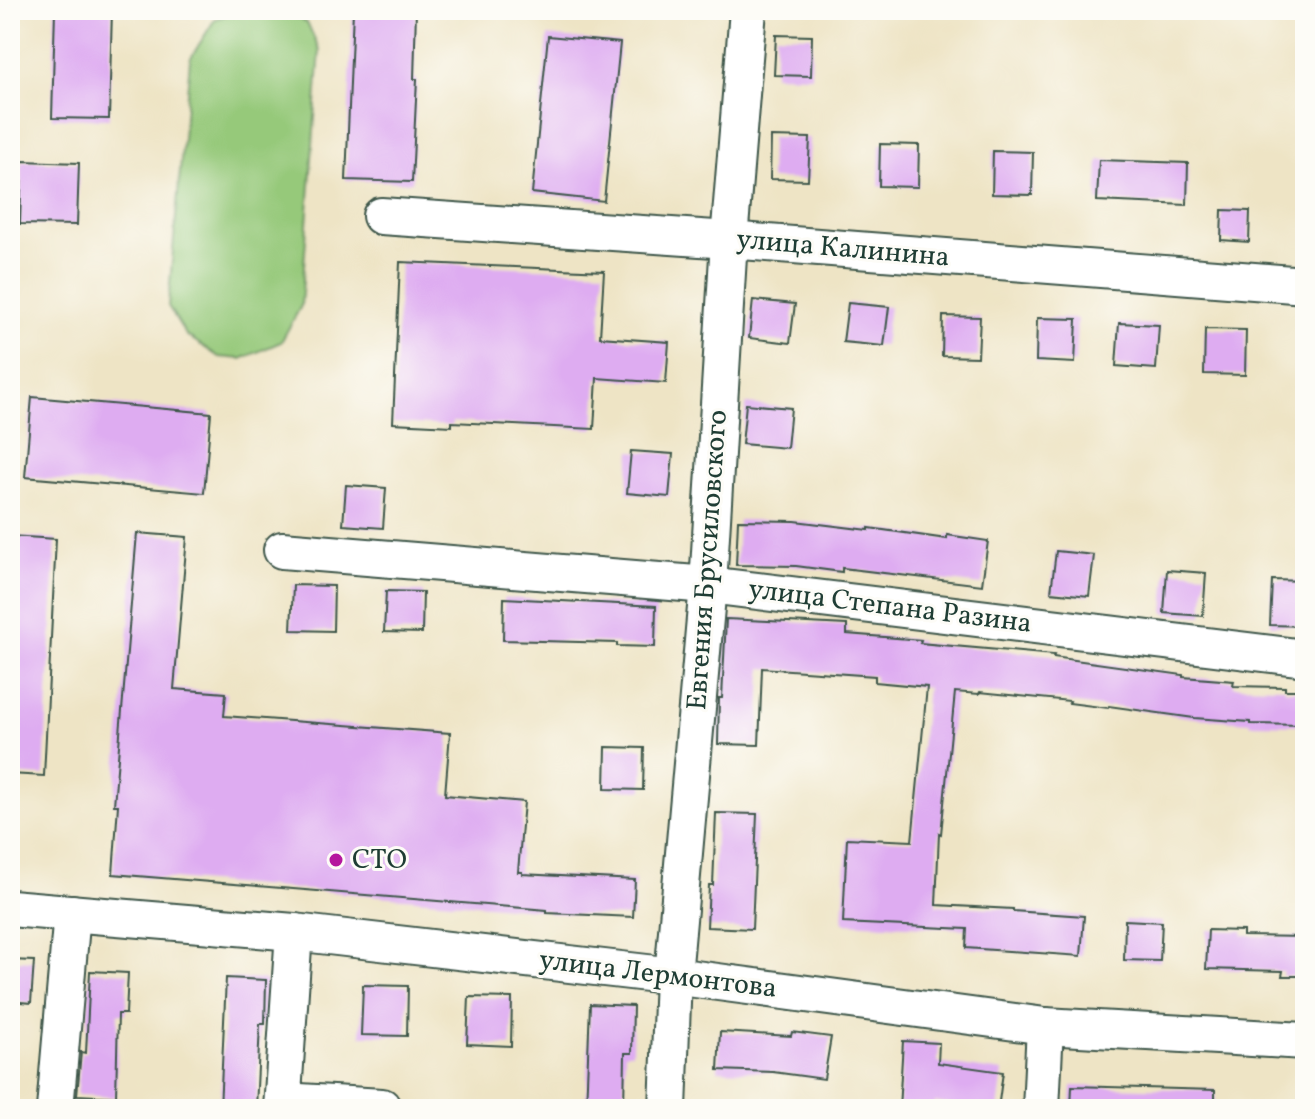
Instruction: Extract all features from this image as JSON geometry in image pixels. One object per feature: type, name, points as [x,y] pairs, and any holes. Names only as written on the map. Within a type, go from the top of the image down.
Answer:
[{"type":"street","name":"Евгения Брусиловского","points":[[668,1109],[673,976],[708,585],[729,240],[748,10]]},
{"type":"street","name":"улица Калинина","points":[[381,216],[1305,285]]},
{"type":"street","name":"улица Степана Разина","points":[[282,550],[708,585],[1305,658]]},
{"type":"street","name":"улица Лермонтова","points":[[10,908],[294,932],[673,976],[1045,1026],[1305,1041]]},
{"type":"street","points":[[55,1109],[72,913]]},
{"type":"street","points":[[294,932],[282,1105],[383,1109]]},
{"type":"street","points":[[1041,1109],[1045,1026]]},
{"type":"green space","points":[[241,10],[283,10],[307,23],[320,50],[301,306],[281,342],[241,359],[219,357],[186,335],[168,306],[190,59],[215,19]]},
{"type":"building","points":[[55,10],[112,10],[109,119],[52,118]]},
{"type":"building","points":[[353,10],[416,10],[414,79],[417,79],[412,182],[346,180]]},
{"type":"building","points":[[776,35],[812,36],[811,76],[774,75]]},
{"type":"building","points":[[548,36],[620,43],[604,201],[532,193]]},
{"type":"building","points":[[771,137],[810,138],[808,180],[770,179]]},
{"type":"building","points":[[880,144],[919,145],[918,187],[879,186]]},
{"type":"building","points":[[993,151],[1033,152],[1032,195],[992,194]]},
{"type":"building","points":[[1099,160],[1188,163],[1187,205],[1097,201]]},
{"type":"building","points":[[22,161],[79,163],[77,225],[20,224]]},
{"type":"building","points":[[1222,210],[1250,211],[1249,242],[1221,240]]},
{"type":"building","points":[[400,262],[604,271],[600,337],[669,342],[666,383],[597,378],[594,429],[452,422],[452,426],[393,423]]},
{"type":"building","points":[[753,300],[795,304],[790,343],[749,338]]},
{"type":"building","points":[[848,303],[889,307],[884,346],[843,342]]},
{"type":"building","points":[[943,316],[980,317],[978,357],[942,356]]},
{"type":"building","points":[[1037,318],[1077,319],[1075,363],[1036,361]]},
{"type":"building","points":[[1119,323],[1159,325],[1156,369],[1116,366]]},
{"type":"building","points":[[1205,329],[1246,330],[1245,375],[1204,374]]},
{"type":"building","points":[[32,397],[211,413],[204,493],[25,477]]},
{"type":"building","points":[[746,404],[791,408],[787,448],[742,444]]},
{"type":"building","points":[[631,451],[673,454],[669,497],[627,493]]},
{"type":"building","points":[[346,485],[386,488],[383,528],[343,525]]},
{"type":"building","points":[[738,520],[795,521],[988,541],[982,585],[842,568],[842,572],[796,566],[736,565]]},
{"type":"building","points":[[137,533],[187,537],[174,689],[226,693],[224,716],[450,733],[445,795],[524,802],[518,872],[635,880],[633,917],[547,913],[547,910],[113,874],[118,805],[114,805]]},
{"type":"building","points":[[10,536],[56,539],[44,776],[10,774]]},
{"type":"building","points":[[1056,551],[1094,555],[1089,596],[1051,592]]},
{"type":"building","points":[[1167,570],[1206,573],[1203,616],[1164,613]]},
{"type":"building","points":[[1272,580],[1305,581],[1305,626],[1270,625]]},
{"type":"building","points":[[293,585],[334,586],[333,631],[291,630]]},
{"type":"building","points":[[386,591],[423,592],[422,633],[384,632]]},
{"type":"building","points":[[504,598],[656,606],[655,647],[503,640]]},
{"type":"building","points":[[726,619],[847,625],[847,634],[1054,655],[1183,677],[1234,681],[1233,686],[1305,690],[1305,725],[1250,724],[1070,701],[955,692],[939,833],[936,905],[1084,916],[1081,956],[966,948],[967,929],[843,923],[847,838],[912,841],[927,687],[875,682],[875,676],[762,668],[759,745],[718,744]]},
{"type":"building","points":[[606,747],[644,748],[643,790],[605,789]]},
{"type":"building","points":[[716,813],[757,814],[752,929],[707,927],[709,885],[713,885]]},
{"type":"building","points":[[1125,920],[1162,922],[1160,961],[1124,960]]},
{"type":"building","points":[[1208,930],[1243,931],[1243,936],[1305,937],[1305,976],[1282,976],[1283,971],[1206,969]]},
{"type":"building","points":[[10,960],[34,961],[31,1003],[10,1001]]},
{"type":"building","points":[[90,971],[128,973],[126,1014],[118,1014],[116,1097],[77,1095],[81,1052],[86,1053]]},
{"type":"building","points":[[226,978],[266,980],[265,1024],[260,1024],[256,1109],[220,1109]]},
{"type":"building","points":[[363,985],[408,986],[407,1036],[361,1035]]},
{"type":"building","points":[[469,997],[512,998],[511,1046],[467,1044]]},
{"type":"building","points":[[590,1004],[633,1006],[632,1053],[625,1053],[624,1109],[586,1109]]},
{"type":"building","points":[[720,1032],[791,1036],[792,1032],[831,1037],[824,1079],[773,1072],[718,1070]]},
{"type":"building","points":[[903,1041],[939,1043],[938,1063],[1003,1072],[998,1109],[935,1102],[934,1109],[899,1109]]},
{"type":"building","points":[[1072,1086],[1215,1090],[1215,1109],[1071,1109]]},
{"type":"place","name":"СТО","points":[[336,860]]}]
